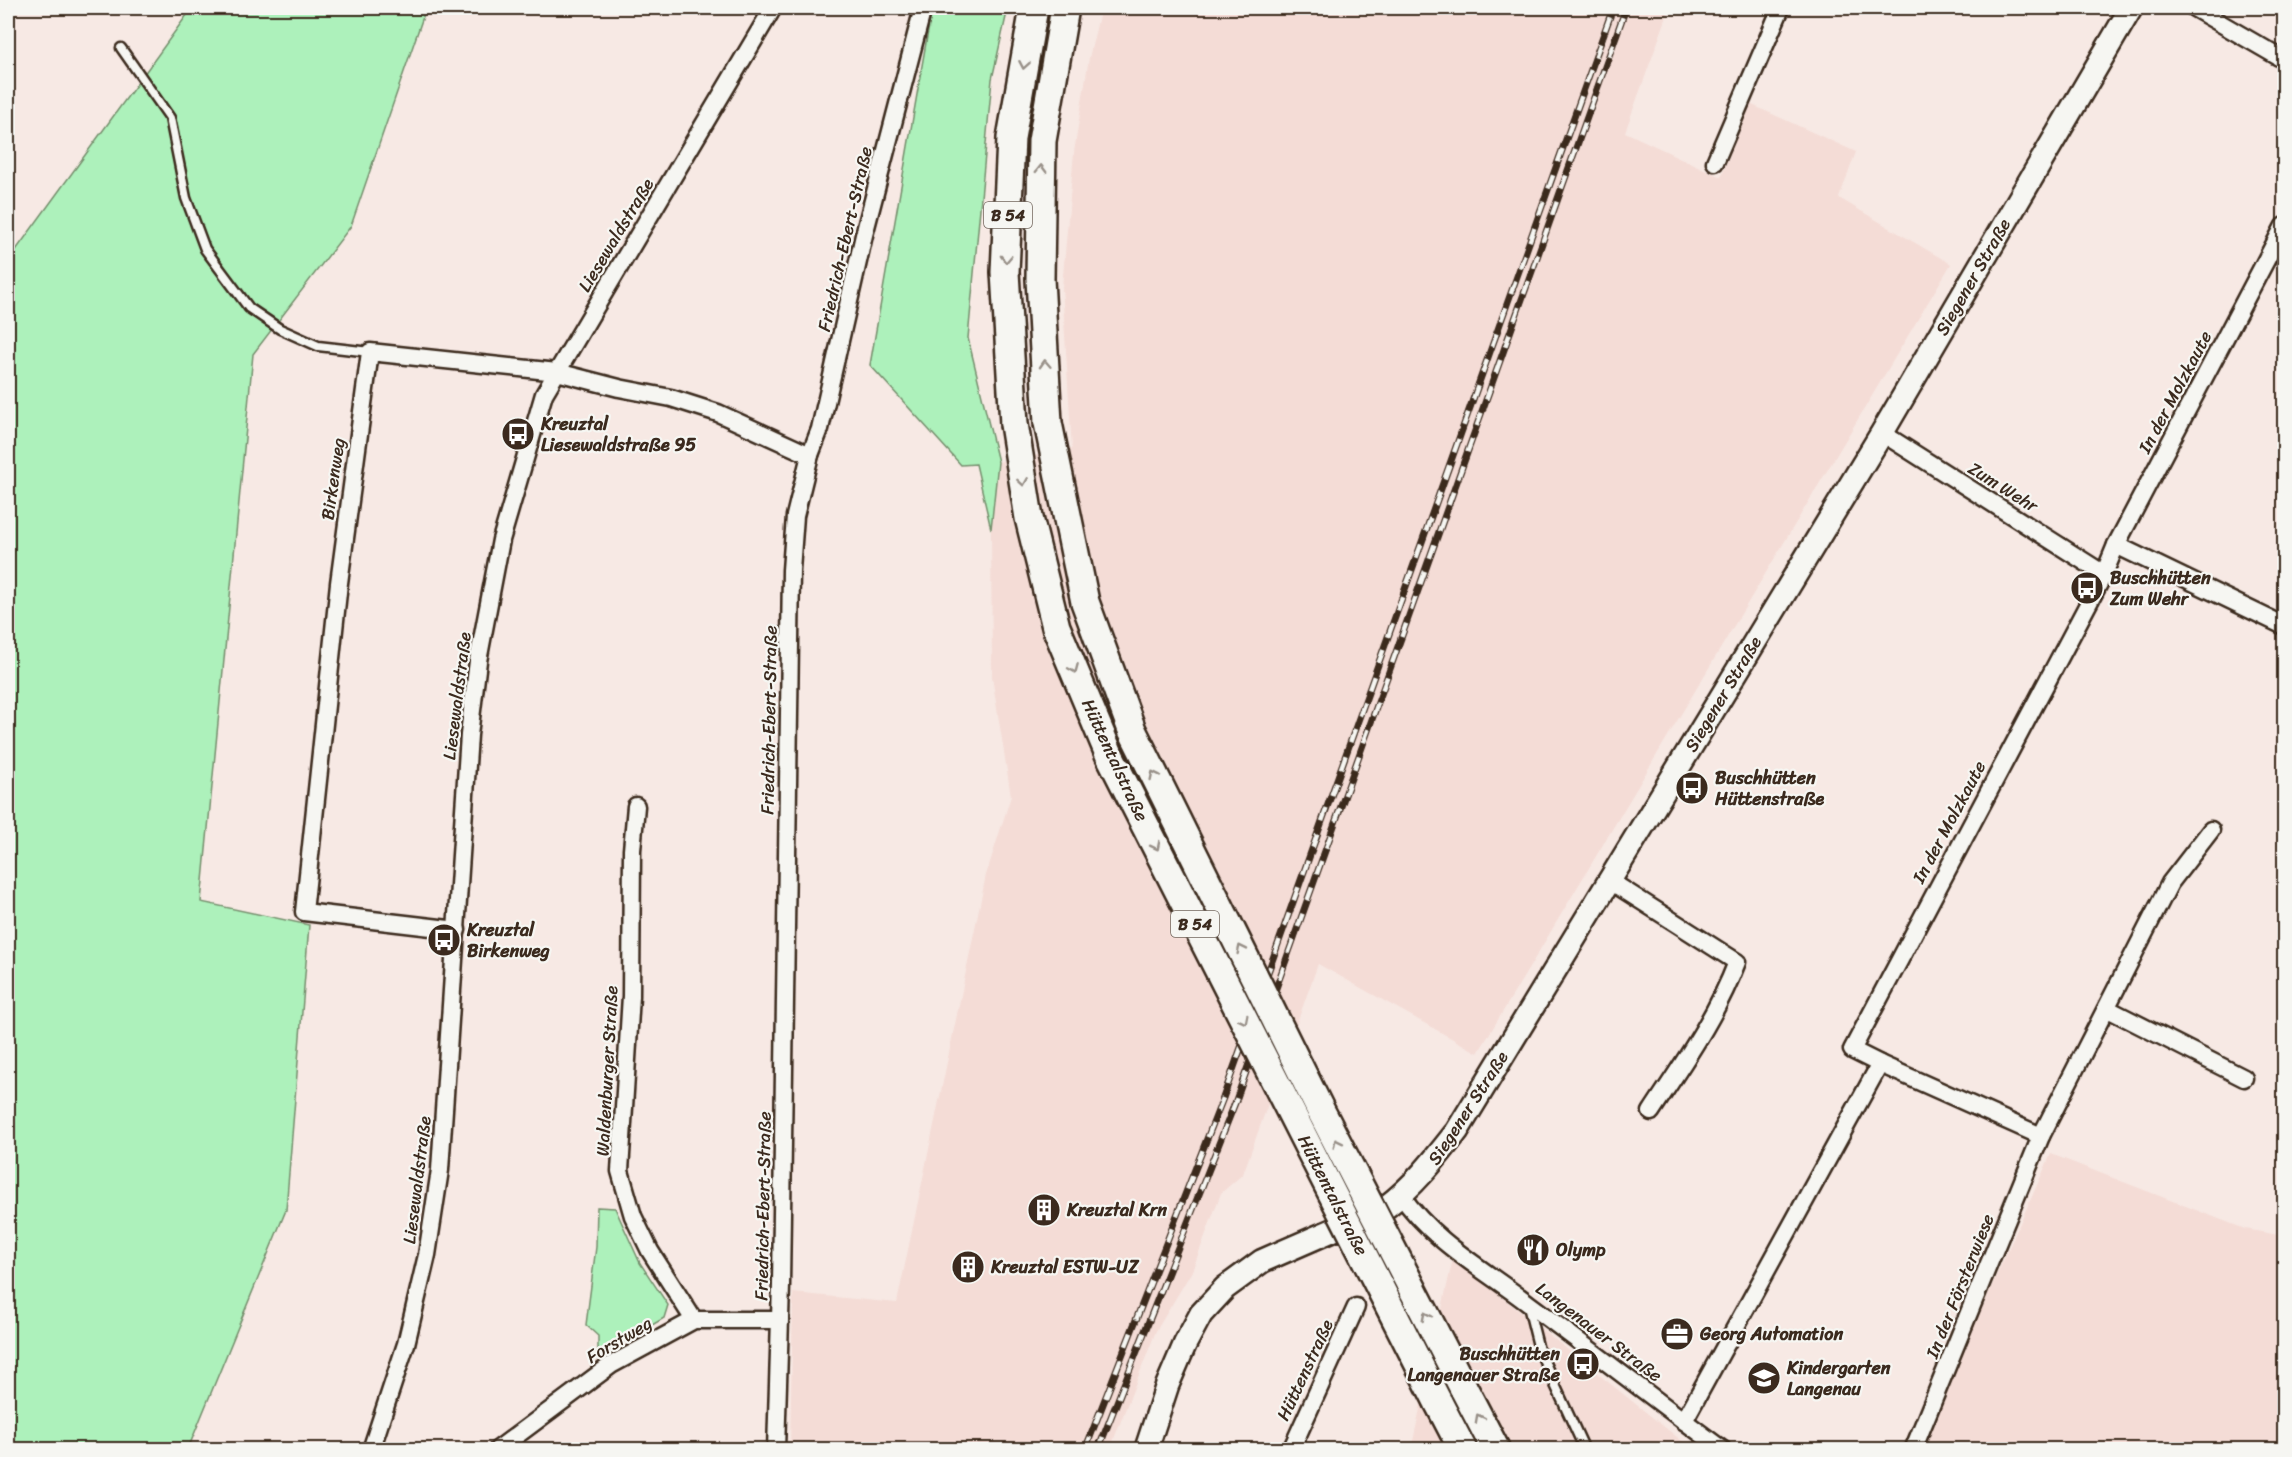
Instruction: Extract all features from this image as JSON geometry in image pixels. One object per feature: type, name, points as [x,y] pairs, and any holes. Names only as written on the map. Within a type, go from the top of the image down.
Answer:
[{"type":"highway","name":"Hüttentalstraße","points":[[1034,8],[1011,138],[1005,272],[1014,424],[1029,518],[1056,627],[1109,754],[1462,1449]]},
{"type":"highway","name":"Hüttentalstraße","points":[[1065,8],[1042,141],[1040,279],[1048,423],[1085,602],[1132,730],[1320,1108],[1496,1449]]},
{"type":"main road","name":"Siegener Straße","points":[[1146,1449],[1167,1386],[1185,1344],[1201,1314],[1225,1288],[1262,1261],[1386,1207],[1429,1168],[1457,1131],[1882,433],[2132,8]]},
{"type":"street","name":"Liesewaldstraße","points":[[370,1449],[406,1344],[429,1245],[440,1170],[469,735],[478,661],[501,540],[544,394],[772,8]]},
{"type":"street","name":"Friedrich-Ebert-Straße","points":[[776,1449],[791,570],[795,516],[810,455],[820,429],[864,235],[923,8]]},
{"type":"street","points":[[1714,162],[1781,8]]},
{"type":"street","points":[[2194,8],[2284,60]]},
{"type":"street","name":"In der Molzkaute","points":[[1880,1065],[1852,1050],[2104,574],[2116,545],[2284,226]]},
{"type":"street","points":[[370,352],[556,372],[694,404],[810,455]]},
{"type":"street","name":"Birkenweg","points":[[370,352],[339,583],[304,912],[457,930]]},
{"type":"street","name":"Zum Wehr","points":[[1882,433],[2104,574]]},
{"type":"street","points":[[2116,545],[2284,626]]},
{"type":"street","name":"Waldenburger Straße","points":[[636,806],[632,850],[631,996],[621,1171],[633,1216],[650,1251],[694,1320]]},
{"type":"street","name":"In der Försterwiese","points":[[1913,1449],[2041,1136],[2108,1009],[2170,883],[2211,830]]},
{"type":"street","points":[[1610,881],[1737,962],[1725,996],[1705,1031],[1651,1112]]},
{"type":"street","points":[[2108,1009],[2244,1078]]},
{"type":"street","points":[[1684,1421],[1880,1065],[2041,1136]]},
{"type":"street","name":"Langenauer Straße","points":[[1401,1195],[1414,1215],[1481,1270],[1723,1449]]},
{"type":"street","name":"Hüttenstraße","points":[[1290,1449],[1356,1307]]},
{"type":"street","name":"Forstweg","points":[[497,1449],[611,1365],[694,1320],[780,1320]]},
{"type":"lane","points":[[121,48],[170,118],[186,198],[205,249],[249,308],[280,329],[318,346],[370,352]]},
{"type":"lane","points":[[1527,1302],[1539,1350],[1585,1449]]},
{"type":"shaded area","points":[[1101,8],[1670,8],[1625,132],[1721,177],[1750,104],[1856,152],[1839,198],[1951,264],[1478,1053],[1318,964],[1243,1174],[1221,1193],[1192,1271],[1156,1331],[1110,1449],[790,1450],[793,1293],[897,1303],[986,875],[1011,796],[992,677],[991,529],[998,462],[1072,449],[1062,287],[1074,152],[1089,58]]},
{"type":"shaded area","points":[[2051,1154],[2245,1229],[2284,1236],[2284,1449],[1918,1450]]},
{"type":"shaded area","points":[[1453,1258],[1692,1449],[1411,1450]]},
{"type":"green space","points":[[192,8],[426,8],[351,226],[253,354],[201,902],[309,925],[286,1210],[188,1449],[8,1450],[8,261]]},
{"type":"green space","points":[[932,8],[1008,8],[992,79],[968,338],[998,462],[991,529],[976,464],[961,465],[870,365]]},
{"type":"green space","points":[[597,1207],[615,1208],[640,1263],[668,1305],[664,1318],[598,1357],[598,1336],[586,1325],[596,1247]]},
{"type":"railway","points":[[1085,1450],[1223,1098],[1613,8]]},
{"type":"railway","points":[[1098,1450],[1235,1103],[1626,8]]},
{"type":"place","name":"Kreuztal Liesewaldstraße 95","points":[[518,434]]},
{"type":"place","name":"Buschhütten Zum Wehr","points":[[2087,588]]},
{"type":"place","name":"Buschhütten Hüttenstraße","points":[[1692,788]]},
{"type":"place","name":"Kreuztal Birkenweg","points":[[444,940]]},
{"type":"place","name":"Kreuztal Krn","points":[[1044,1210]]},
{"type":"place","name":"Olymp","points":[[1533,1250]]},
{"type":"place","name":"Kreuztal ESTW-UZ","points":[[968,1267]]},
{"type":"place","name":"Georg Automation","points":[[1677,1334]]},
{"type":"place","name":"Buschhütten Langenauer Straße","points":[[1583,1364]]},
{"type":"place","name":"Kindergarten Langenau","points":[[1764,1378]]}]
